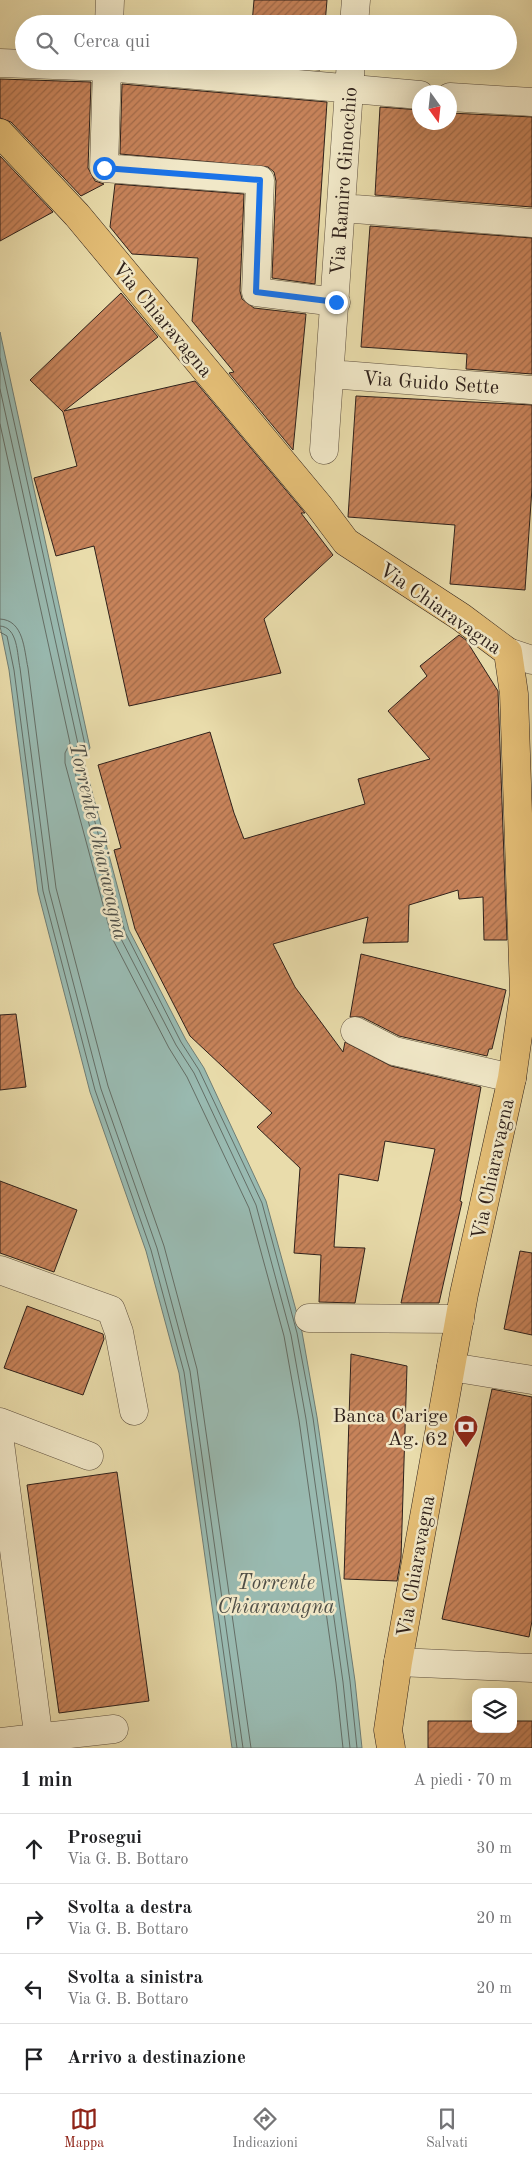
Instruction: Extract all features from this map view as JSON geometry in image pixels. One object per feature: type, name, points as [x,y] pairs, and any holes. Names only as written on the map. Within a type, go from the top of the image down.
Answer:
[{"type":"main road","name":"Via Chiaravagna","points":[[0,133],[77,216],[319,506],[346,542],[520,656],[514,694],[524,993],[512,1078],[460,1319],[398,1662],[388,1730],[390,1748]]},
{"type":"street","points":[[109,15],[110,0]]},
{"type":"street","points":[[355,15],[356,0]]},
{"type":"street","points":[[0,63],[15,63]]},
{"type":"street","points":[[107,70],[104,168],[260,180],[256,292],[336,302]]},
{"type":"street","points":[[162,70],[349,90],[412,94]]},
{"type":"street","name":"Via Ramiro Ginocchio","points":[[324,450],[336,302],[350,70]]},
{"type":"street","points":[[457,97],[532,102]]},
{"type":"street","points":[[342,208],[532,222]]},
{"type":"street","name":"Via Guido Sette","points":[[330,374],[532,390]]},
{"type":"street","points":[[355,1031],[394,1051],[512,1078]]},
{"type":"street","points":[[0,1270],[110,1310],[119,1332],[134,1411]]},
{"type":"street","points":[[309,1318],[460,1319]]},
{"type":"street","points":[[451,1367],[532,1380]]},
{"type":"street","points":[[0,1422],[89,1456]]},
{"type":"street","points":[[0,1443],[40,1743]]},
{"type":"street","name":"Via Chiaravagna","points":[[398,1662],[532,1668]]},
{"type":"street","points":[[0,1742],[40,1743],[114,1729]]},
{"type":"water","name":"Torrente Chiaravagna","points":[[0,332],[90,748],[83,758],[129,930],[186,1040],[204,1068],[266,1201],[302,1332],[317,1417],[355,1681],[362,1748],[232,1748],[179,1373],[146,1251],[90,1092],[38,892],[9,670],[0,626]]},
{"type":"building","points":[[254,0],[327,0],[326,15],[253,15]]},
{"type":"building","points":[[0,79],[91,82],[88,168],[95,181],[104,184],[81,196],[11,122],[0,118]]},
{"type":"building","points":[[122,84],[327,102],[315,284],[272,278],[276,181],[274,172],[268,167],[120,154]]},
{"type":"building","points":[[380,107],[412,109],[412,130],[457,130],[457,113],[532,117],[532,207],[375,195]]},
{"type":"building","points":[[0,156],[53,212],[0,241]]},
{"type":"building","points":[[115,184],[244,194],[240,291],[242,299],[254,308],[306,314],[293,450],[229,373],[234,372],[192,321],[198,258],[132,254],[110,227]]},
{"type":"building","points":[[370,226],[532,238],[532,374],[466,369],[467,354],[361,347]]},
{"type":"building","points":[[121,293],[158,337],[64,411],[195,381],[305,513],[301,513],[333,555],[264,619],[281,673],[129,706],[94,546],[56,556],[34,478],[77,466],[63,412],[30,380]]},
{"type":"building","points":[[356,396],[532,405],[532,488],[525,590],[450,584],[455,525],[348,517]]},
{"type":"building","points":[[459,635],[466,640],[498,691],[507,940],[484,940],[483,897],[459,899],[458,890],[409,905],[408,942],[363,943],[368,917],[273,944],[295,987],[343,1052],[345,1042],[391,1066],[481,1087],[460,1201],[462,1202],[439,1303],[401,1303],[435,1149],[385,1141],[378,1181],[339,1174],[334,1247],[365,1248],[355,1303],[319,1302],[321,1255],[294,1253],[300,1168],[257,1127],[272,1113],[190,1036],[135,929],[114,850],[121,848],[98,765],[210,732],[234,813],[244,839],[365,804],[358,779],[430,759],[388,711],[427,676],[420,666]]},
{"type":"building","points":[[361,954],[506,990],[492,1049],[489,1049],[487,1056],[399,1036],[362,1017],[350,1017]]},
{"type":"building","points":[[16,1014],[26,1087],[0,1090],[0,1015]]},
{"type":"building","points":[[0,1181],[77,1210],[54,1272],[0,1253]]},
{"type":"building","points":[[520,1251],[532,1253],[532,1335],[504,1329]]},
{"type":"building","points":[[27,1306],[103,1334],[104,1339],[83,1395],[4,1368]]},
{"type":"building","points":[[351,1354],[407,1366],[401,1558],[397,1581],[344,1579]]},
{"type":"building","points":[[492,1389],[532,1397],[532,1621],[529,1637],[442,1619]]},
{"type":"building","points":[[117,1472],[149,1701],[59,1713],[27,1485]]},
{"type":"building","points":[[428,1721],[472,1721],[472,1733],[517,1733],[517,1721],[532,1721],[532,1748],[428,1748]]},
{"type":"place","name":"Banca Carige Ag. 62","points":[[466,1448]]},
{"type":"route","points":[[104,168],[260,180],[256,292],[336,302]]}]
